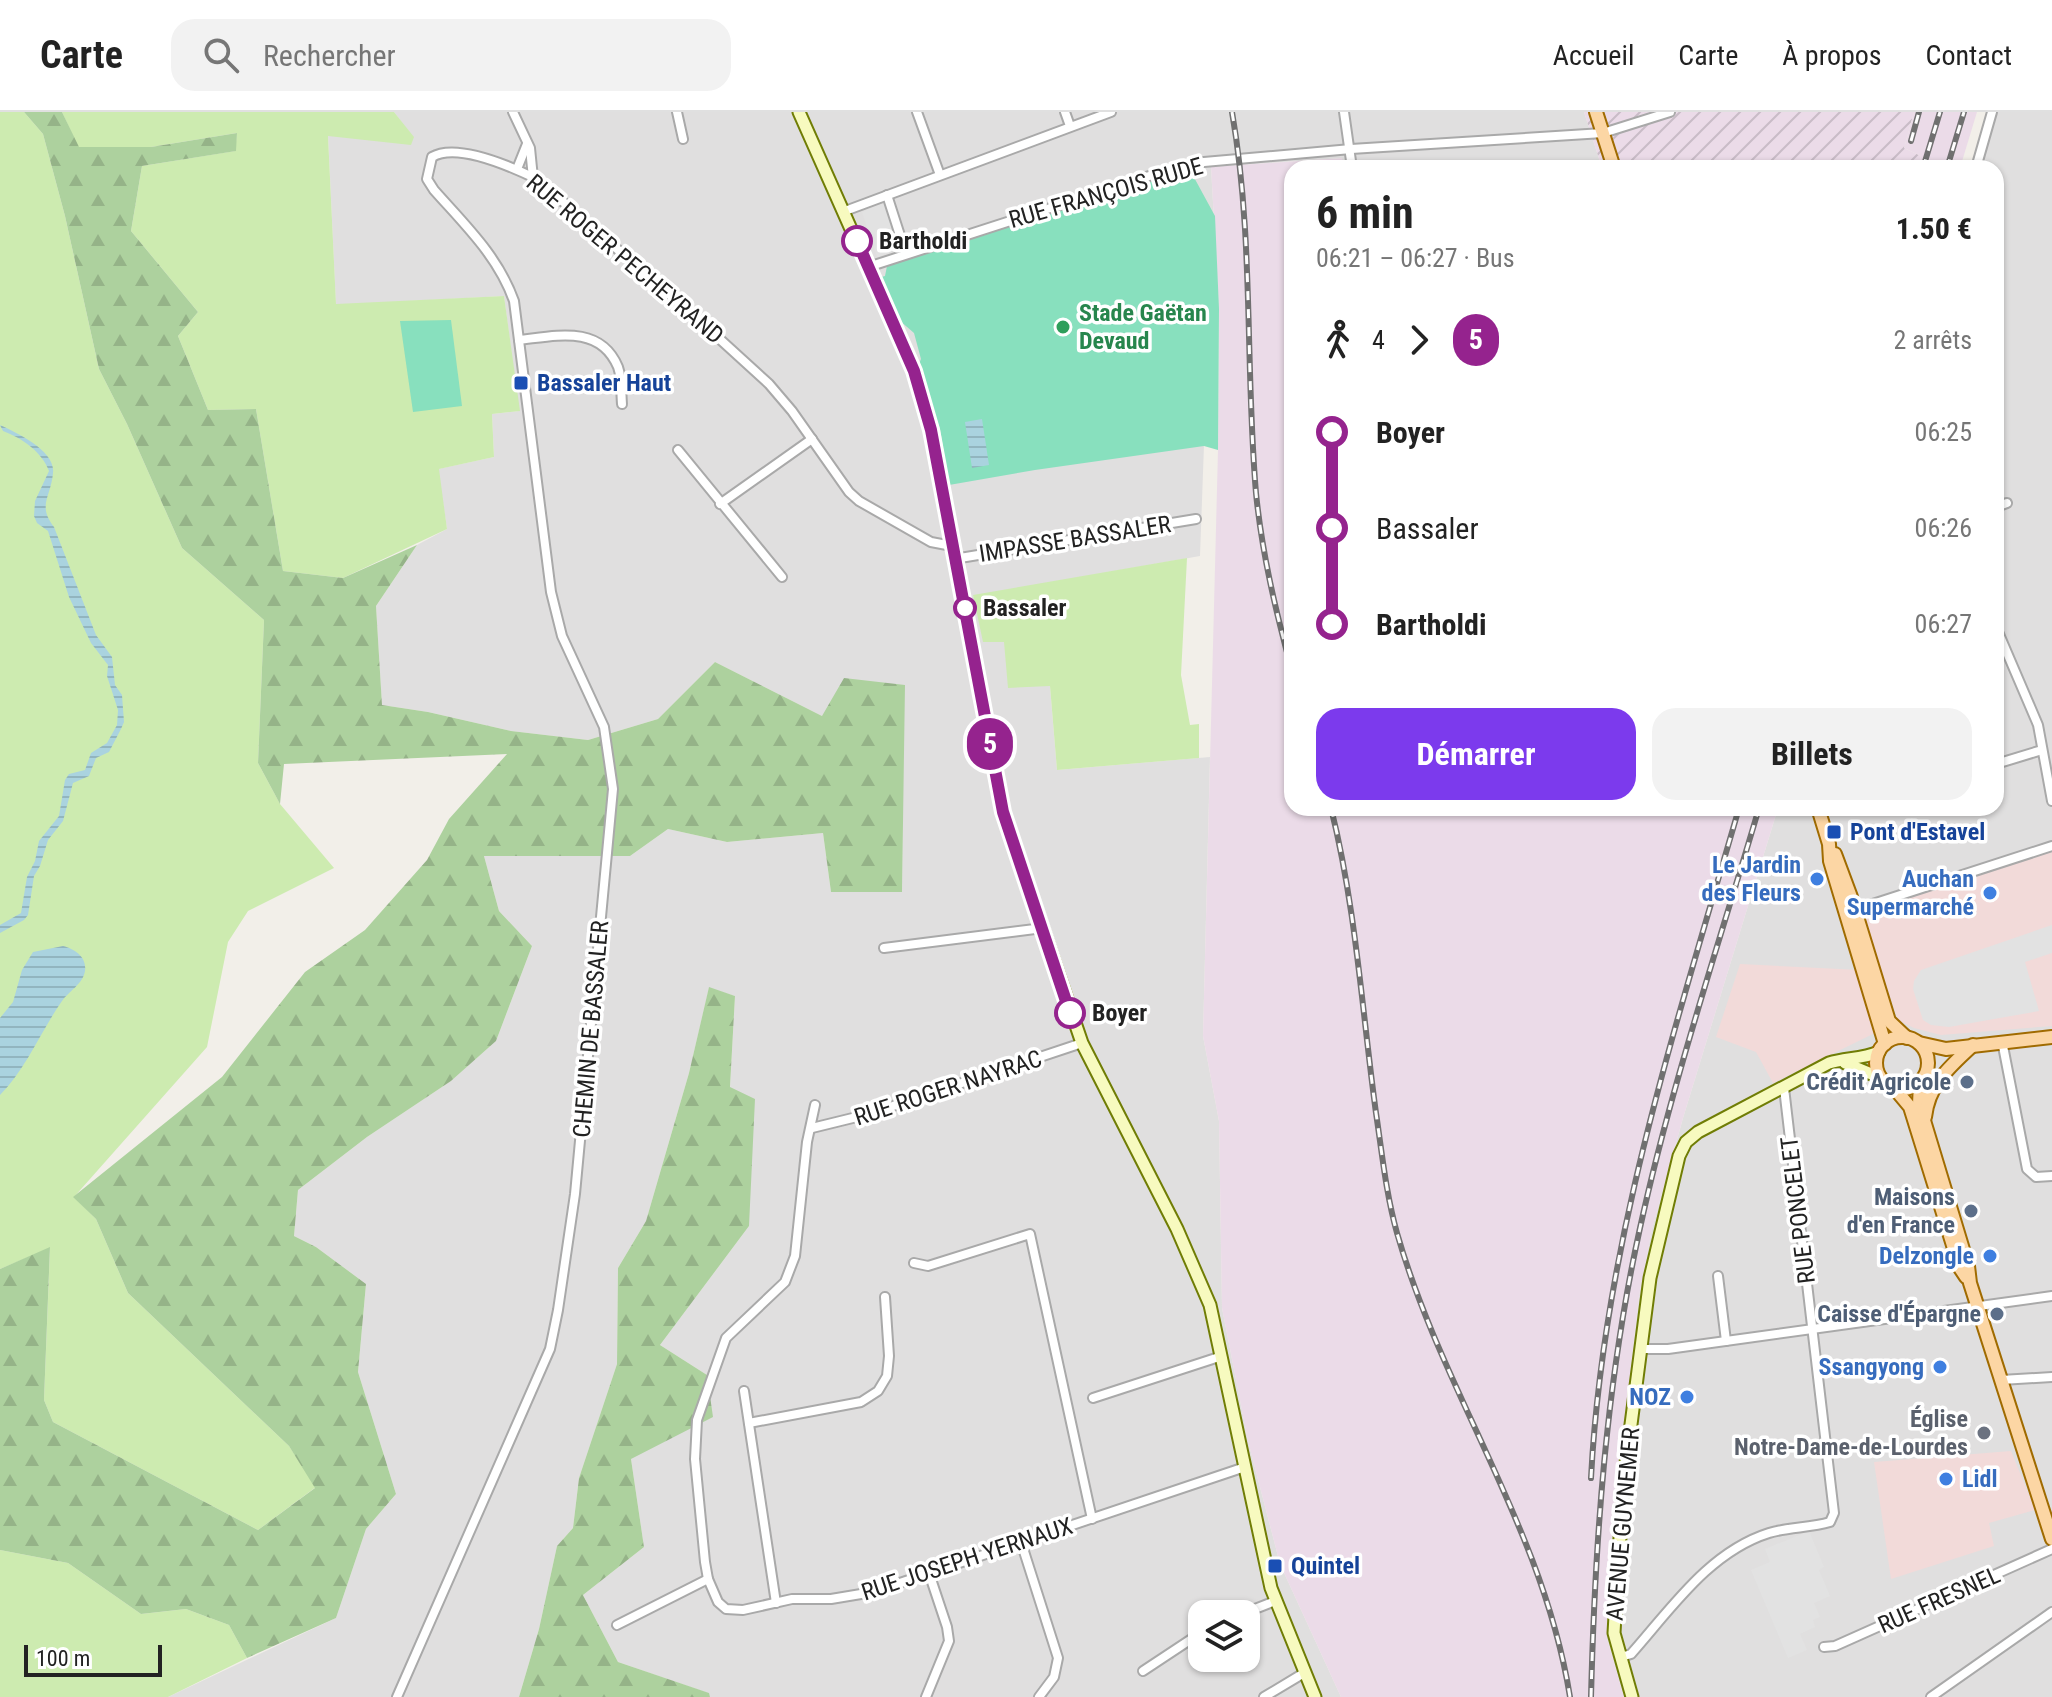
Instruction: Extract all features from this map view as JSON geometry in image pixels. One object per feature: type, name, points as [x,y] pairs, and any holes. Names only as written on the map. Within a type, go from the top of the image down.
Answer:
[{"type":"main road","points":[[799,112],[914,371],[931,430],[1003,812],[1082,1043],[1193,1263],[1210,1305],[1275,1601],[1315,1697]]},
{"type":"main road","points":[[1596,112],[1611,160]]},
{"type":"main road","points":[[1820,816],[1829,844],[1840,863],[1882,1048],[1876,1065],[1881,1078]]},
{"type":"main road","points":[[1851,911],[1889,1021],[1927,1056],[1927,1070]]},
{"type":"main road","points":[[1882,1048],[1894,1039],[1913,1040],[1946,1049],[2052,1037]]},
{"type":"main road","points":[[1925,1128],[1927,1103],[1933,1087],[1943,1072],[1973,1044]]},
{"type":"main road","name":"AVENUE GUYNEMER","points":[[1632,1697],[1613,1620],[1626,1463],[1650,1278],[1673,1176],[1686,1142],[1698,1132],[1837,1061],[1863,1058],[1882,1048]]},
{"type":"main road","points":[[1946,1049],[1927,1070],[1917,1098],[1968,1266],[1977,1307],[2052,1539]]},
{"type":"main road","points":[[1837,1061],[1881,1078],[1910,1107],[1960,1268],[1970,1283]]},
{"type":"main road","points":[[1895,1089],[1904,1090],[1920,1083]]},
{"type":"street","points":[[513,112],[528,144],[533,178]]},
{"type":"street","points":[[677,112],[683,139]]},
{"type":"street","points":[[917,112],[940,175]]},
{"type":"street","points":[[1065,112],[1070,126]]},
{"type":"street","points":[[845,211],[1111,112]]},
{"type":"street","points":[[1344,112],[1352,160]]},
{"type":"street","name":"RUE FRANÇOIS RUDE","points":[[868,267],[1174,168],[1204,162],[1603,133],[1670,112]]},
{"type":"street","points":[[1978,160],[1992,112]]},
{"type":"street","points":[[517,169],[528,144]]},
{"type":"street","name":"RUE ROGER PECHEYRAND","points":[[519,340],[514,301],[506,279],[492,255],[427,179],[432,157],[446,151],[517,169],[533,178],[769,384],[792,411],[849,492],[859,501],[953,552]]},
{"type":"street","points":[[887,195],[906,254]]},
{"type":"street","points":[[519,340],[567,334],[596,341],[619,369],[622,404]]},
{"type":"street","name":"CHEMIN DE BASSALER","points":[[397,1697],[550,1349],[575,1194],[609,846],[613,789],[609,746],[597,707],[562,636],[551,592],[519,340]]},
{"type":"street","points":[[720,504],[812,439]]},
{"type":"street","points":[[678,450],[782,577]]},
{"type":"street","name":"IMPASSE BASSALER","points":[[953,552],[1196,519]]},
{"type":"street","points":[[2004,646],[2038,725],[2052,801]]},
{"type":"street","points":[[2004,762],[2042,750]]},
{"type":"street","points":[[1851,911],[2052,846]]},
{"type":"street","points":[[884,948],[1043,928]]},
{"type":"street","points":[[2002,1041],[2027,1169],[2036,1177],[2052,1176]]},
{"type":"street","name":"RUE ROGER NAYRAC","points":[[812,1128],[823,1128],[869,1114],[1082,1043]]},
{"type":"street","name":"RUE PONCELET","points":[[1621,1657],[1631,1654],[1691,1586],[1730,1550],[1771,1533],[1830,1522],[1834,1513],[1784,1088]]},
{"type":"street","name":"RUE ROGER NAYRAC","points":[[708,1579],[695,1459],[697,1420],[726,1338],[785,1282],[791,1272],[807,1142],[815,1105]]},
{"type":"street","points":[[914,1263],[928,1266],[1030,1234],[1092,1519]]},
{"type":"street","points":[[1718,1276],[1726,1341]]},
{"type":"street","points":[[1641,1349],[1668,1349],[2052,1296]]},
{"type":"street","points":[[749,1423],[861,1402],[878,1391],[887,1376],[889,1356],[885,1297]]},
{"type":"street","points":[[1093,1398],[1222,1356]]},
{"type":"street","points":[[2001,1380],[2052,1377]]},
{"type":"street","points":[[744,1391],[776,1603]]},
{"type":"street","name":"RUE JOSEPH YERNAUX","points":[[708,1579],[718,1602],[726,1609],[743,1610],[792,1599],[831,1599],[873,1592],[1245,1467]]},
{"type":"street","points":[[1021,1542],[1058,1658],[1054,1677],[1039,1697]]},
{"type":"street","name":"RUE FRESNEL","points":[[1824,1647],[1835,1646],[2052,1549]]},
{"type":"street","points":[[926,1697],[949,1641],[929,1573]]},
{"type":"street","points":[[617,1625],[708,1579]]},
{"type":"street","points":[[1260,1607],[1275,1601]]},
{"type":"street","points":[[1931,1697],[2052,1612]]},
{"type":"street","points":[[1143,1671],[1188,1641]]},
{"type":"street","points":[[1264,1697],[1304,1673]]},
{"type":"shaded area","points":[[394,112],[1584,112],[1599,160],[1342,158],[1211,167],[1219,309],[1204,445],[1200,556],[973,596],[1004,642],[1050,686],[1057,770],[1210,757],[1203,1036],[1219,1121],[1222,1308],[1248,1441],[1280,1564],[1341,1697],[710,1697],[708,1693],[618,1662],[583,1595],[644,1547],[631,1459],[707,1375],[660,1345],[749,1226],[730,1088],[735,996],[709,988],[689,1073],[646,1221],[618,1268],[617,1364],[579,1478],[573,1528],[557,1546],[539,1629],[519,1697],[168,1697],[336,1618],[366,1529],[396,1494],[358,1372],[366,1284],[316,1247],[294,1236],[298,1190],[367,1137],[451,1081],[496,1041],[532,946],[499,911],[484,856],[630,856],[668,829],[727,842],[823,833],[831,892],[902,891],[904,685],[822,716],[715,662],[658,719],[588,740],[511,731],[382,705],[376,606],[417,545],[447,529],[438,469],[494,457],[492,414],[519,411],[504,296],[336,305],[328,135],[413,137]]},
{"type":"shaded area","points":[[1584,112],[1914,112],[1904,148],[1921,156],[1920,160],[1599,160]]},
{"type":"shaded area","points":[[1914,112],[1977,112],[1962,160],[1920,160],[1921,156],[1904,148]]},
{"type":"shaded area","points":[[1997,112],[2052,112],[2052,1697],[1624,1697],[1607,1639],[1612,1530],[1639,1296],[1652,1229],[1683,1118],[1776,816],[2004,816],[2004,160],[1981,160]]},
{"type":"shaded area","points":[[1284,162],[1284,816],[1776,816],[1683,1118],[1652,1229],[1639,1296],[1612,1530],[1607,1639],[1624,1697],[1341,1697],[1280,1564],[1248,1441],[1222,1308],[1219,1121],[1203,1036],[1218,450],[1219,308],[1211,167]]},
{"type":"shaded area","points":[[886,202],[902,248],[877,257],[862,212]]},
{"type":"shaded area","points":[[2052,852],[2052,1026],[1941,1035],[1898,1020],[1862,913]]},
{"type":"shaded area","points":[[2052,925],[2052,953],[2025,962],[2039,1011],[1949,1027],[1931,1025],[1923,1020],[1913,989],[1921,970]]},
{"type":"shaded area","points":[[1740,964],[1860,970],[1877,1032],[1773,1083],[1756,1052],[1716,1037]]},
{"type":"shaded area","points":[[2011,1451],[2035,1510],[1989,1523],[1994,1546],[1891,1579],[1874,1462]]},
{"type":"shaded area","points":[[1809,1531],[1824,1567],[1819,1570],[1830,1596],[1814,1603],[1820,1617],[1813,1620],[1815,1627],[1800,1634],[1807,1650],[1788,1658],[1751,1570],[1770,1562],[1765,1549]]},
{"type":"green space","points":[[0,112],[24,112],[43,134],[99,369],[182,548],[264,620],[258,763],[280,804],[334,868],[248,911],[228,942],[207,1047],[74,1197],[96,1219],[128,1293],[289,1446],[316,1487],[258,1530],[53,1422],[44,1400],[50,1248],[0,1269]]},
{"type":"green space","points":[[24,112],[62,112],[79,147],[151,147],[237,133],[236,151],[142,166],[131,231],[198,312],[178,336],[208,410],[256,409],[283,571],[343,578],[417,545],[376,606],[382,705],[511,731],[588,740],[658,719],[715,662],[822,716],[844,678],[905,685],[902,892],[831,892],[823,833],[727,842],[668,829],[630,856],[484,856],[499,911],[532,946],[496,1041],[451,1081],[367,1137],[298,1190],[294,1236],[316,1247],[366,1284],[358,1372],[396,1494],[366,1529],[336,1618],[247,1658],[229,1625],[186,1609],[141,1614],[68,1563],[0,1550],[0,1269],[50,1247],[44,1400],[53,1422],[258,1530],[315,1488],[289,1446],[128,1293],[96,1219],[73,1197],[222,1077],[305,972],[365,930],[427,860],[449,819],[507,754],[284,764],[280,804],[258,763],[264,620],[182,548],[99,369],[43,134]]},
{"type":"green space","points":[[62,112],[394,112],[414,137],[411,145],[328,136],[336,304],[504,296],[520,411],[492,414],[494,457],[439,469],[447,529],[343,578],[283,571],[256,409],[208,410],[178,336],[198,312],[131,231],[142,166],[235,151],[237,133],[151,147],[78,147]]},
{"type":"green space","name":"Stade Gaëtan Devaud","points":[[1190,170],[1215,216],[1219,309],[1218,450],[1204,446],[949,485],[940,429],[918,366],[921,359],[914,333],[899,320],[881,277],[885,276],[887,266],[1170,173]]},
{"type":"green space","points":[[451,320],[462,406],[413,412],[400,321]]},
{"type":"green space","points":[[1187,558],[1181,675],[1190,725],[1199,724],[1199,758],[1057,770],[1050,686],[1008,688],[1004,642],[983,642],[973,595]]},
{"type":"green space","points":[[709,987],[735,996],[730,1087],[755,1099],[749,1226],[660,1345],[707,1375],[713,1417],[631,1459],[644,1547],[583,1595],[618,1662],[709,1693],[710,1697],[519,1697],[539,1629],[557,1546],[573,1528],[579,1478],[617,1364],[618,1268],[646,1221],[689,1073]]},
{"type":"green space","points":[[0,1550],[68,1563],[141,1614],[186,1609],[229,1625],[247,1658],[168,1697],[0,1697]]},
{"type":"water","points":[[982,419],[989,465],[972,468],[965,422]]},
{"type":"water","points":[[0,425],[42,450],[52,465],[46,513],[96,635],[112,657],[115,685],[122,695],[124,722],[109,752],[96,758],[89,776],[73,783],[63,821],[48,840],[34,876],[28,915],[0,933],[0,925],[21,913],[27,877],[35,861],[39,841],[59,816],[65,780],[69,774],[85,770],[91,753],[107,743],[117,725],[118,710],[107,676],[108,665],[91,643],[69,597],[48,531],[37,523],[34,516],[35,501],[49,471],[36,452],[3,431]]},
{"type":"water","points":[[63,946],[82,958],[84,976],[62,1001],[26,1062],[0,1095],[0,1018],[13,1002],[22,970],[33,952]]},
{"type":"railway","points":[[1232,112],[1246,254],[1256,493],[1270,583],[1284,642]]},
{"type":"railway","points":[[1911,141],[1919,112]]},
{"type":"railway","points":[[1925,160],[1940,112]]},
{"type":"railway","points":[[1949,160],[1964,112]]},
{"type":"railway","points":[[1333,816],[1353,922],[1382,1158],[1397,1233],[1440,1350],[1516,1518],[1538,1576],[1557,1635],[1570,1697]]},
{"type":"railway","points":[[1591,1478],[1598,1392],[1626,1223],[1667,1056],[1737,816]]},
{"type":"railway","points":[[1591,1697],[1604,1461],[1628,1286],[1666,1122],[1757,816]]},
{"type":"bus line","name":"5","points":[[857,241],[914,371],[931,430],[1003,812],[1070,1013]]},
{"type":"place","name":"Bartholdi","points":[[857,241]]},
{"type":"place","name":"Stade Gaëtan Devaud","points":[[1063,327]]},
{"type":"place","name":"Bassaler Haut","points":[[521,383]]},
{"type":"place","name":"Bassaler","points":[[965,608]]},
{"type":"place","name":"Pont d'Estavel","points":[[1834,832]]},
{"type":"place","name":"Le Jardin des Fleurs","points":[[1817,879]]},
{"type":"place","name":"Auchan Supermarché","points":[[1990,893]]},
{"type":"place","name":"Boyer","points":[[1070,1013]]},
{"type":"place","name":"Crédit Agricole","points":[[1967,1082]]},
{"type":"place","name":"Maisons d'en France","points":[[1971,1211]]},
{"type":"place","name":"Delzongle","points":[[1990,1256]]},
{"type":"place","name":"Caisse d'Épargne","points":[[1997,1314]]},
{"type":"place","name":"Ssangyong","points":[[1940,1367]]},
{"type":"place","name":"NOZ","points":[[1687,1397]]},
{"type":"place","name":"Église Notre-Dame-de-Lourdes","points":[[1984,1433]]},
{"type":"place","name":"Lidl","points":[[1946,1479]]},
{"type":"place","name":"Quintel","points":[[1275,1566]]}]
